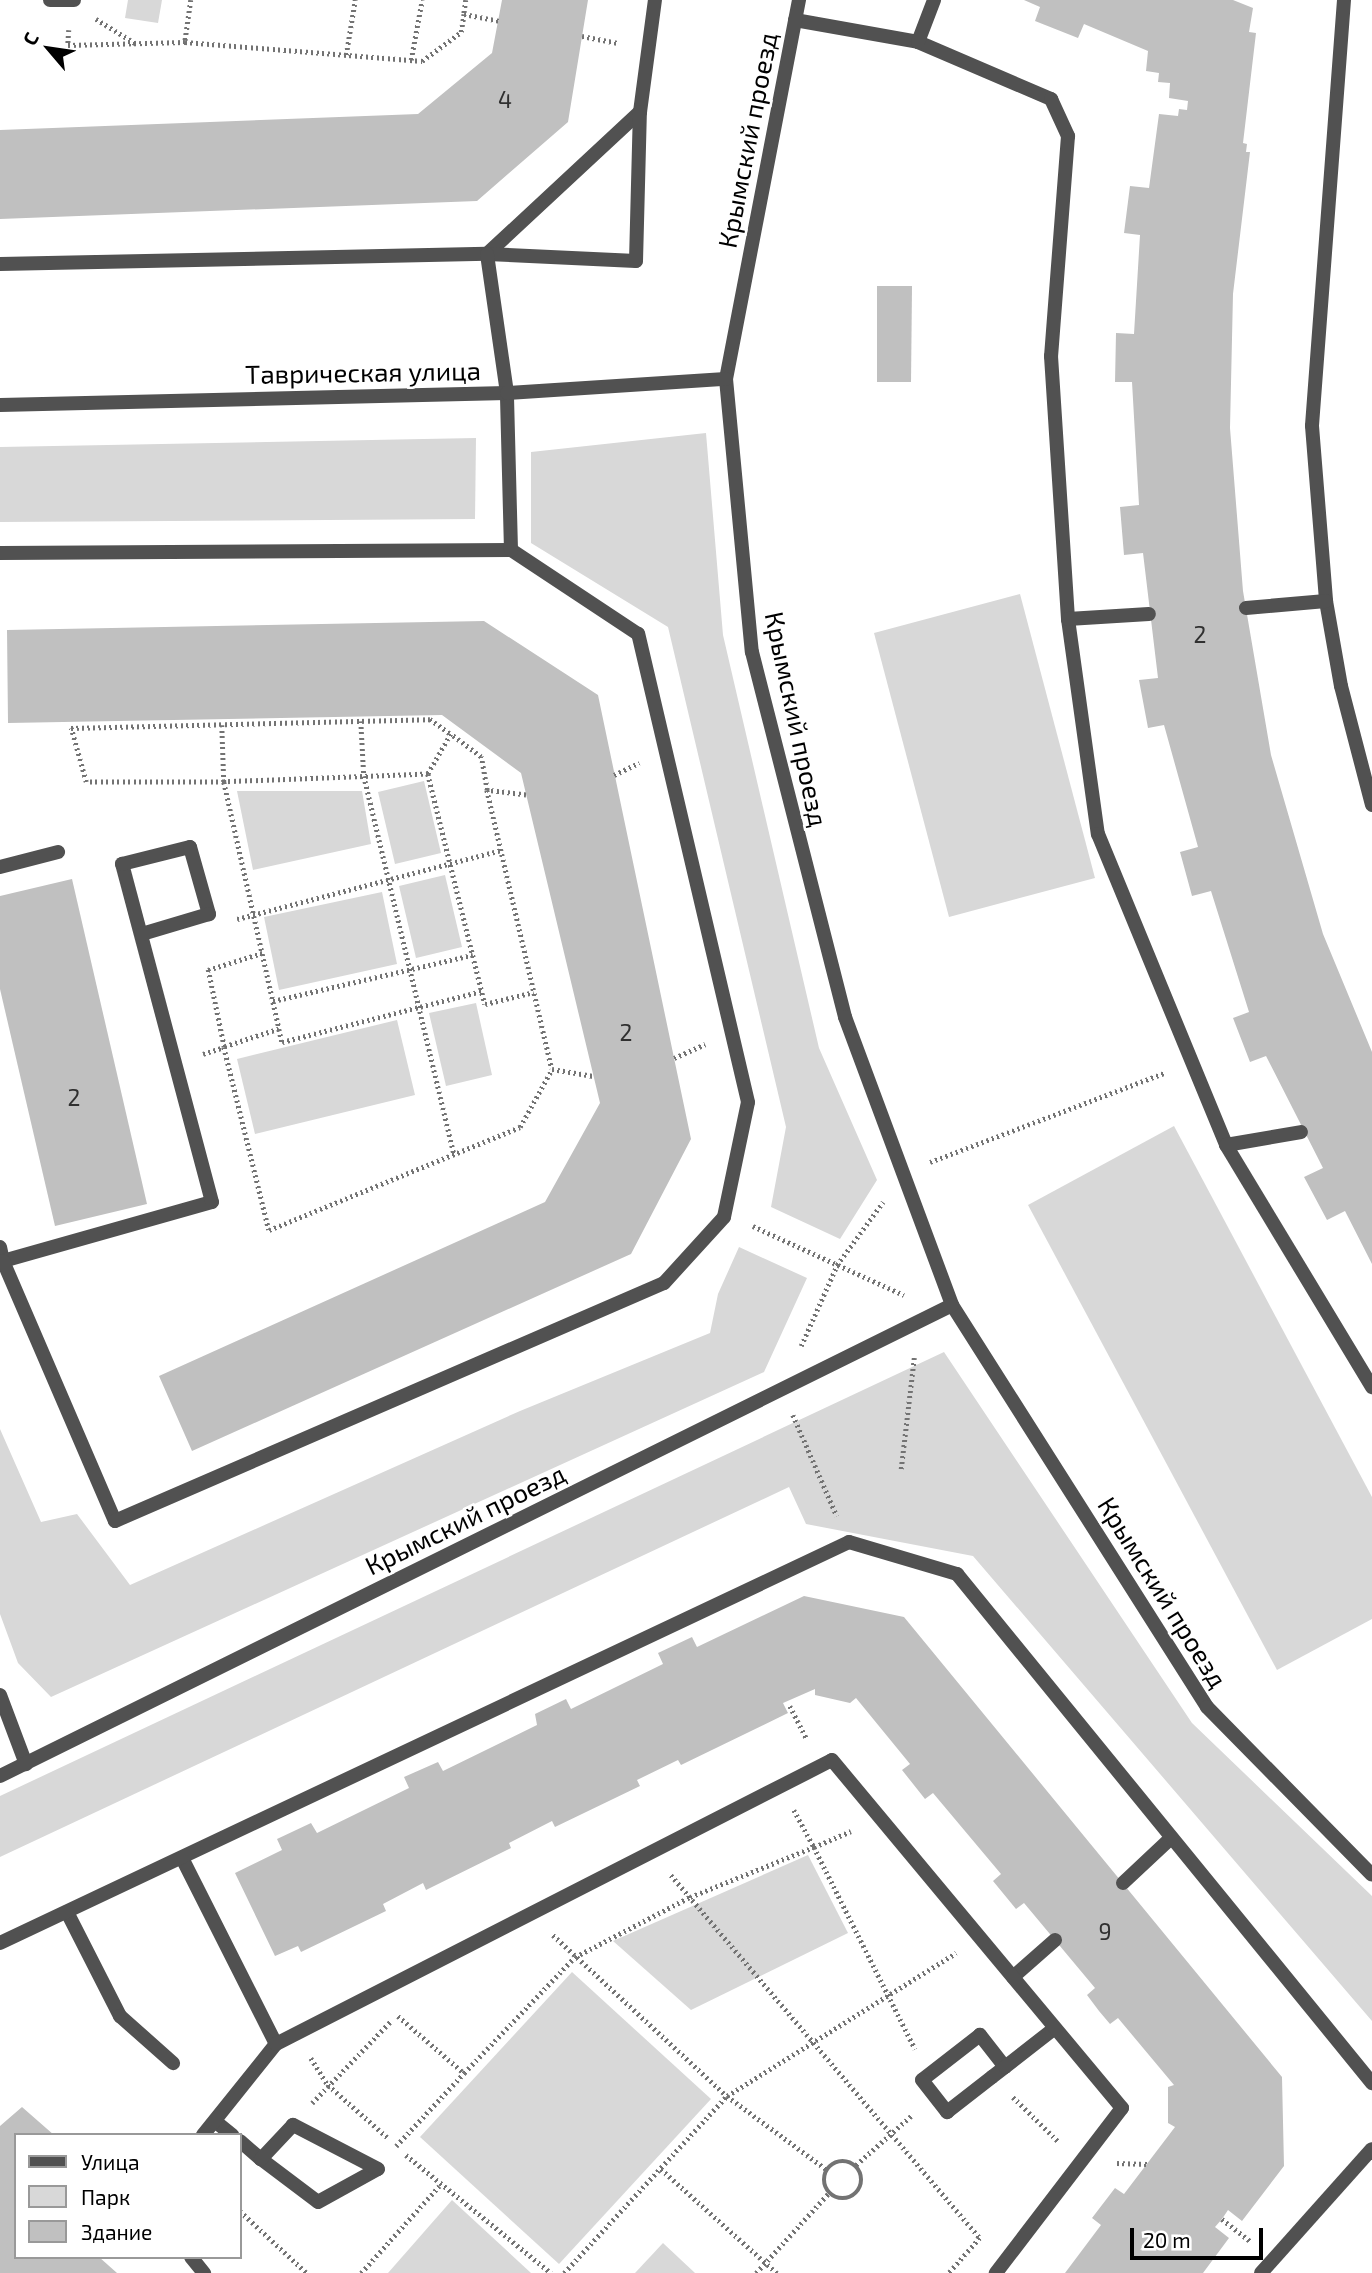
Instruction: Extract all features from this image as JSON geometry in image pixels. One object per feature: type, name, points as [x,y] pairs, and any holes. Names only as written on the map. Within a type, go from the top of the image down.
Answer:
[{"type":"street","points":[[50,0],[73,1]]},
{"type":"street","points":[[0,264],[487,254],[636,261],[640,112],[655,0]]},
{"type":"street","name":"Крымский проезд","points":[[799,0],[726,379],[752,652],[808,887],[845,1017],[952,1305],[1207,1707],[1372,1875]]},
{"type":"street","points":[[918,42],[934,0]]},
{"type":"street","points":[[1343,0],[1312,426],[1326,601],[1341,686],[1372,805]]},
{"type":"street","points":[[795,20],[918,42],[1051,99],[1068,136],[1051,356],[1068,619],[1098,834],[1226,1145],[1372,1388]]},
{"type":"street","points":[[487,254],[640,112]]},
{"type":"street","points":[[487,254],[507,393],[510,550]]},
{"type":"street","name":"Таврическая улица","points":[[0,405],[507,393],[726,379]]},
{"type":"street","points":[[0,553],[510,550],[638,634],[748,1102],[724,1217],[664,1283],[115,1521],[1,1257],[212,1202],[122,864],[190,847],[209,914],[142,934]]},
{"type":"street","points":[[1246,608],[1326,601]]},
{"type":"street","points":[[1068,619],[1149,614]]},
{"type":"street","points":[[0,867],[58,852]]},
{"type":"street","points":[[1226,1145],[1301,1132]]},
{"type":"street","name":"Крымский проезд","points":[[0,1776],[952,1305]]},
{"type":"street","points":[[0,1943],[849,1542],[957,1574],[1170,1840],[1372,2083]]},
{"type":"street","points":[[0,1695],[26,1764]]},
{"type":"street","points":[[205,2133],[276,2044],[832,1760],[1122,2109],[996,2273]]},
{"type":"street","points":[[1124,1883],[1170,1840]]},
{"type":"street","points":[[182,1858],[276,2044]]},
{"type":"street","points":[[67,1912],[120,2016],[173,2063]]},
{"type":"street","points":[[1013,1976],[1055,1940]]},
{"type":"street","points":[[1005,2067],[981,2035],[922,2080],[947,2112],[1005,2067],[1055,2028]]},
{"type":"street","points":[[216,2122],[230,2133]]},
{"type":"street","points":[[242,2143],[261,2159],[318,2202],[378,2169],[293,2125],[261,2159]]},
{"type":"street","points":[[1261,2273],[1372,2149]]},
{"type":"street","points":[[193,2259],[204,2273]]},
{"type":"path","points":[[185,42],[191,0]]},
{"type":"path","points":[[346,55],[355,0]]},
{"type":"path","points":[[411,60],[422,0]]},
{"type":"path","points":[[135,43],[73,1],[68,45],[185,42],[422,61],[461,33],[467,0]]},
{"type":"path","points":[[464,14],[499,21]]},
{"type":"path","points":[[582,36],[649,48]]},
{"type":"path","points":[[262,953],[208,970],[268,1230],[520,1127],[552,1069],[500,850],[481,757],[430,719],[71,728],[86,782],[224,782],[428,774]]},
{"type":"path","points":[[360,721],[364,776],[454,1154]]},
{"type":"path","points":[[222,724],[224,782],[282,1042],[482,991]]},
{"type":"path","points":[[451,734],[428,774],[485,1004],[534,992]]},
{"type":"path","points":[[487,790],[526,794]]},
{"type":"path","points":[[229,921],[500,850]]},
{"type":"path","points":[[273,1001],[473,955]]},
{"type":"path","points":[[175,1062],[279,1029]]},
{"type":"path","points":[[552,1069],[593,1076]]},
{"type":"path","points":[[781,1786],[928,2076]]},
{"type":"path","points":[[396,2146],[575,1957],[690,1897],[881,1818]]},
{"type":"path","points":[[652,1852],[980,2238],[949,2273]]},
{"type":"path","points":[[531,1913],[575,1957],[727,2096],[826,2169]]},
{"type":"path","points":[[565,2273],[727,2096],[980,1938]]},
{"type":"path","points":[[374,1994],[464,2073]]},
{"type":"path","points":[[293,2125],[397,2015]]},
{"type":"path","points":[[295,2034],[328,2085],[439,2186],[551,2273]]},
{"type":"path","points":[[856,2165],[934,2095]]},
{"type":"path","points":[[840,2160],[856,2165],[863,2180],[859,2191],[845,2200],[828,2194],[824,2186],[826,2169],[840,2160]]},
{"type":"path","points":[[660,2169],[777,2273]]},
{"type":"path","points":[[361,2273],[439,2186]]},
{"type":"path","points":[[756,2273],[828,2194]]},
{"type":"path","points":[[242,2213],[307,2273]]},
{"type":"green space","points":[[128,0],[162,0],[158,23],[125,18]]},
{"type":"green space","points":[[706,433],[723,635],[819,1048],[877,1180],[840,1239],[771,1207],[786,1127],[668,627],[531,543],[531,452]]},
{"type":"green space","points":[[476,438],[475,519],[0,522],[0,447]]},
{"type":"green space","points":[[1020,594],[1095,878],[949,917],[874,633]]},
{"type":"green space","points":[[424,781],[441,853],[395,864],[378,792]]},
{"type":"green space","points":[[237,791],[362,791],[371,844],[253,870]]},
{"type":"green space","points":[[445,875],[462,947],[416,958],[399,886]]},
{"type":"green space","points":[[382,892],[397,964],[279,990],[264,917]]},
{"type":"green space","points":[[476,1003],[492,1075],[446,1086],[429,1013]]},
{"type":"green space","points":[[397,1020],[415,1095],[255,1134],[237,1059]]},
{"type":"green space","points":[[1174,1126],[1372,1497],[1372,1619],[1277,1670],[1028,1205]]},
{"type":"green space","points":[[739,1247],[807,1278],[764,1372],[51,1697],[18,1663],[0,1614],[0,1429],[41,1522],[77,1514],[130,1585],[520,1411],[710,1333],[718,1294]]},
{"type":"green space","points":[[944,1352],[1192,1723],[1372,1896],[1372,2021],[973,1556],[806,1524],[789,1487],[0,1857],[0,1796]]},
{"type":"green space","points":[[808,1855],[848,1933],[691,2010],[613,1941]]},
{"type":"green space","points":[[572,1972],[711,2099],[559,2264],[420,2137]]},
{"type":"green space","points":[[452,2200],[531,2273],[388,2273]]},
{"type":"green space","points":[[663,2243],[695,2273],[635,2273]]},
{"type":"building","points":[[502,0],[588,0],[568,122],[477,201],[0,219],[0,130],[418,114],[492,53]]},
{"type":"building","points":[[1024,0],[1233,0],[1253,8],[1249,32],[1256,33],[1243,143],[1247,144],[1246,152],[1250,152],[1233,294],[1230,428],[1243,591],[1271,755],[1323,934],[1372,1052],[1372,1264],[1345,1211],[1327,1220],[1304,1177],[1323,1168],[1266,1056],[1250,1062],[1233,1018],[1249,1012],[1211,891],[1192,896],[1180,852],[1198,847],[1164,725],[1148,728],[1139,680],[1158,678],[1143,553],[1124,555],[1120,507],[1139,505],[1132,382],[1115,382],[1116,333],[1134,334],[1140,235],[1124,233],[1130,186],[1149,188],[1159,114],[1178,116],[1179,109],[1187,110],[1188,101],[1169,98],[1170,83],[1158,82],[1159,73],[1146,71],[1148,51],[1084,24],[1078,38],[1035,21],[1040,7]]},
{"type":"building","points":[[877,286],[912,286],[911,382],[877,382]]},
{"type":"building","points":[[484,621],[598,695],[691,1139],[631,1254],[192,1451],[159,1376],[545,1202],[600,1103],[521,773],[442,715],[8,723],[7,630]]},
{"type":"building","points":[[72,879],[147,1204],[55,1226],[0,989],[0,896]]},
{"type":"building","points":[[804,1596],[904,1617],[1282,2077],[1284,2166],[1242,2221],[1228,2210],[1215,2227],[1229,2238],[1203,2273],[1065,2273],[1101,2225],[1092,2218],[1115,2188],[1124,2194],[1175,2127],[1168,2123],[1168,2087],[1174,2085],[1118,2018],[1110,2024],[1099,2011],[1087,1995],[1095,1988],[1024,1903],[1016,1909],[993,1881],[1001,1874],[933,1793],[925,1799],[902,1770],[910,1764],[856,1698],[850,1703],[815,1695],[815,1689],[783,1703],[788,1713],[681,1765],[678,1760],[637,1780],[640,1786],[555,1827],[552,1821],[509,1843],[511,1848],[426,1890],[423,1883],[383,1904],[386,1911],[301,1952],[298,1946],[275,1956],[235,1873],[282,1850],[277,1839],[311,1823],[317,1833],[409,1788],[404,1777],[438,1762],[443,1771],[537,1725],[535,1714],[566,1699],[571,1709],[663,1664],[658,1653],[692,1637],[697,1647]]},
{"type":"building","points":[[22,2107],[52,2133],[14,2133],[14,2259],[101,2259],[117,2273],[0,2273],[0,2126]]}]
